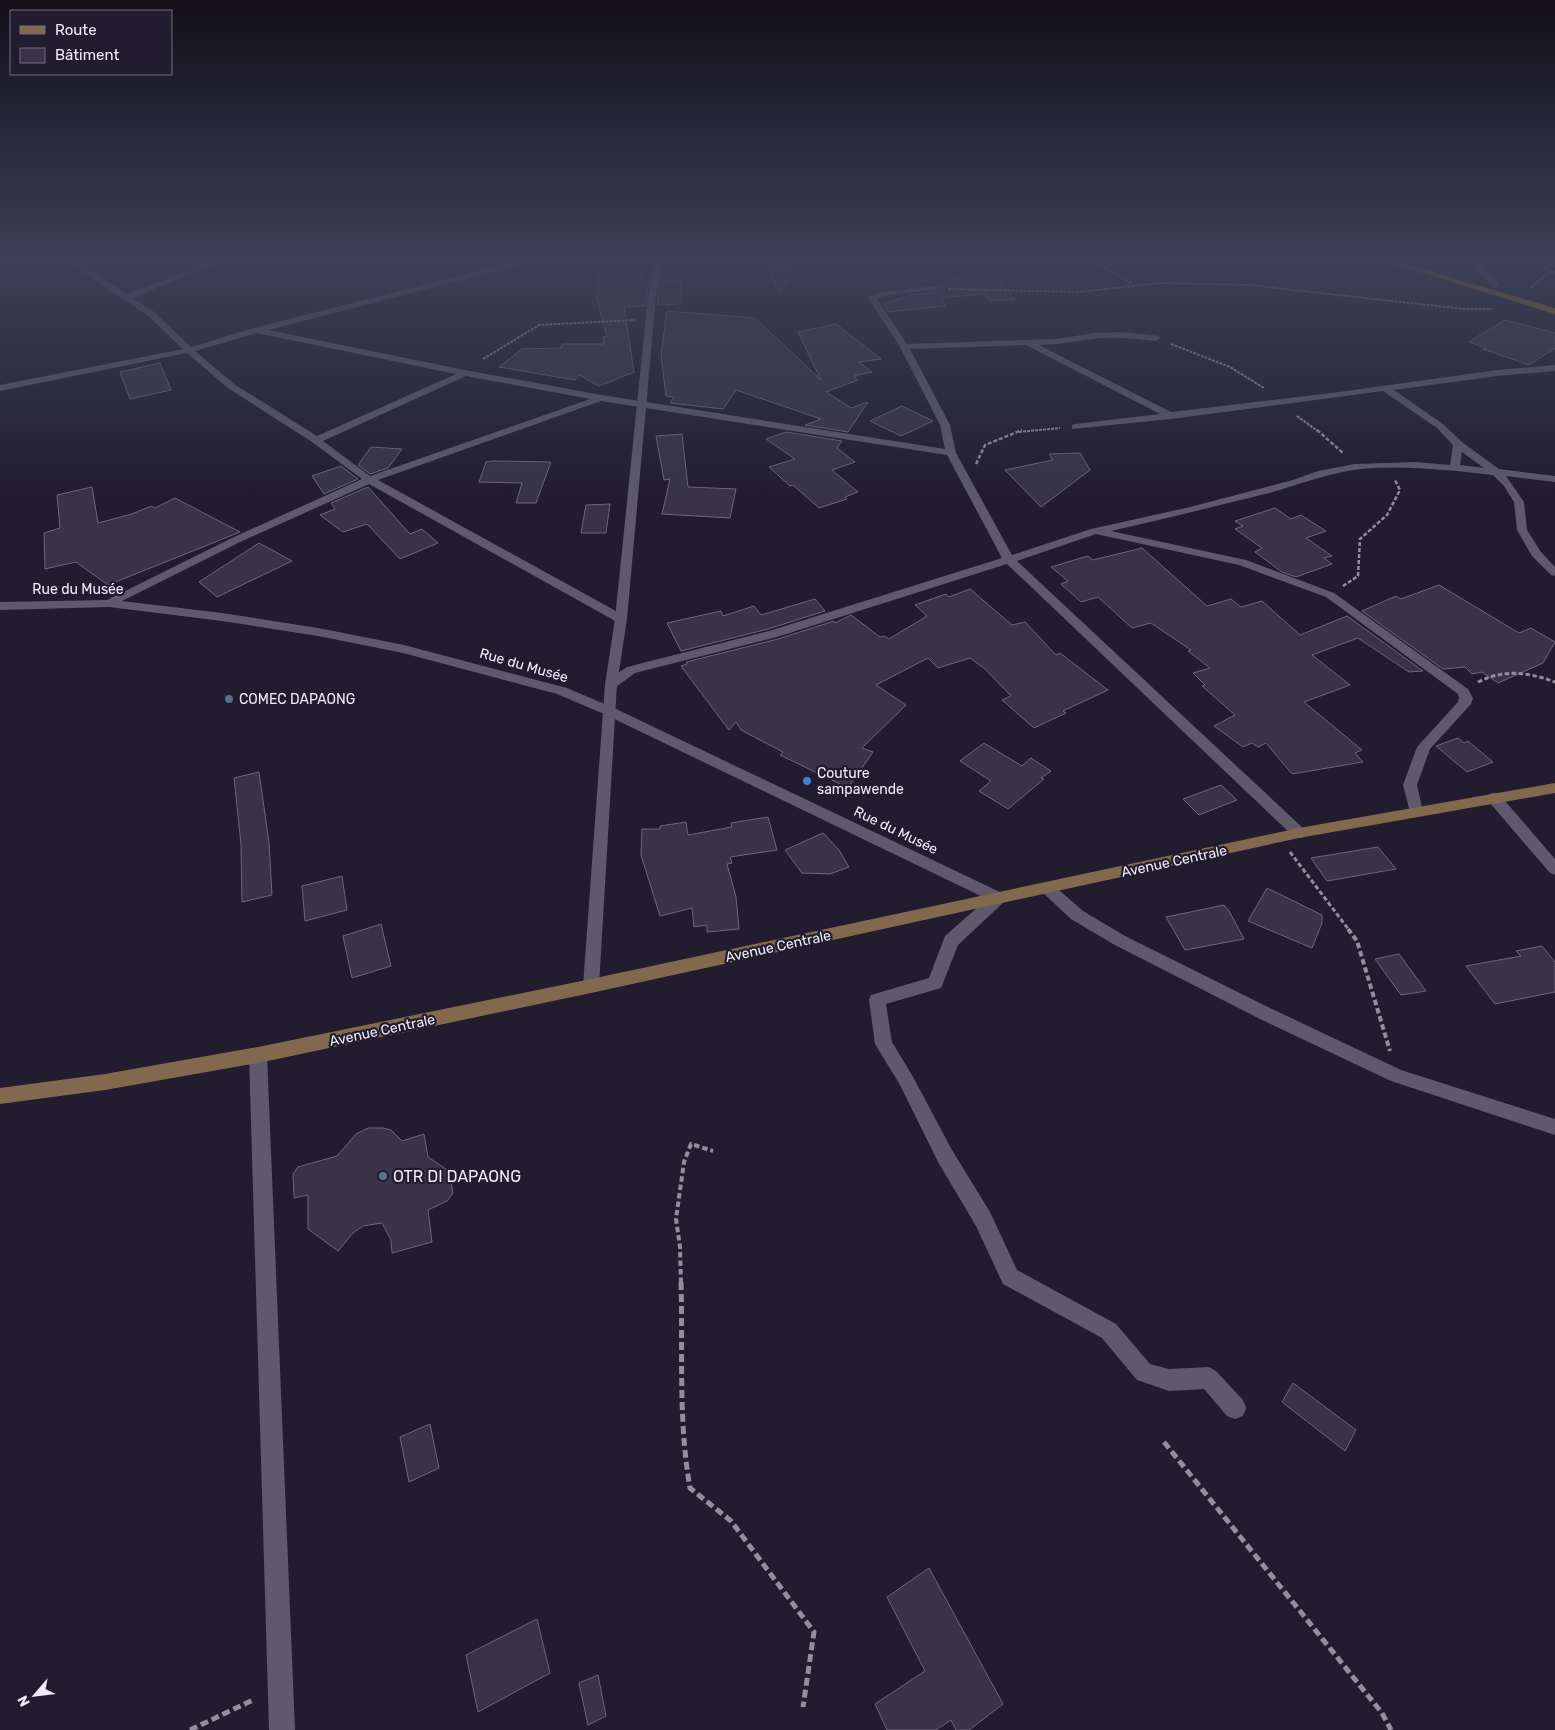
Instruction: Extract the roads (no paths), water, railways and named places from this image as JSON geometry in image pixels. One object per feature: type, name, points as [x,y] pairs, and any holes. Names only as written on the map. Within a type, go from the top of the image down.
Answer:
[{"type":"main road","name":"Avenue Centrale","points":[[0,1096],[105,1082],[258,1056],[1299,833],[1555,788]]},
{"type":"street","points":[[178,339],[207,367],[231,386],[316,440],[369,480],[621,619]]},
{"type":"street","points":[[0,388],[190,350],[228,339]]},
{"type":"street","points":[[299,339],[465,373],[602,398],[951,453]]},
{"type":"street","points":[[591,986],[611,684],[621,619],[648,339]]},
{"type":"street","points":[[899,339],[944,425],[951,453],[1009,560],[1299,833]]},
{"type":"street","points":[[904,347],[1056,342],[1077,339]]},
{"type":"street","points":[[1027,342],[1171,416]]},
{"type":"street","points":[[1075,427],[1332,396],[1497,372],[1555,368]]},
{"type":"street","points":[[316,440],[465,373]]},
{"type":"street","points":[[1385,388],[1440,426],[1458,444],[1496,472],[1508,484],[1519,502],[1522,530],[1536,554],[1555,573]]},
{"type":"street","points":[[109,603],[236,540],[369,480],[602,398]]},
{"type":"street","points":[[1455,468],[1458,444]]},
{"type":"street","points":[[611,684],[632,670],[772,634],[1009,560],[1095,531],[1223,502],[1297,482],[1318,474],[1355,467],[1416,465],[1524,474],[1555,479]]},
{"type":"street","points":[[1095,531],[1242,562],[1330,595],[1463,692],[1466,698],[1464,704],[1424,747],[1416,765],[1410,785],[1416,812]]},
{"type":"street","name":"Rue du Musée","points":[[0,606],[109,603],[222,617],[318,632],[404,649],[562,691],[609,711],[999,898]]},
{"type":"street","points":[[1494,798],[1555,869]]},
{"type":"street","points":[[1047,888],[1077,915],[1119,940],[1264,1013],[1397,1076],[1555,1127]]},
{"type":"street","points":[[999,898],[951,941],[935,983],[877,1000],[884,1044],[906,1080],[945,1156],[983,1220],[1010,1277],[1110,1331],[1144,1373],[1169,1380],[1209,1378],[1234,1408]]},
{"type":"street","points":[[258,1056],[282,1730]]},
{"type":"place","name":"COMEC DAPAONG","points":[[229,699]]},
{"type":"place","name":"Couture sampawende","points":[[807,781]]},
{"type":"place","name":"OTR DI DAPAONG","points":[[383,1176]]}]
